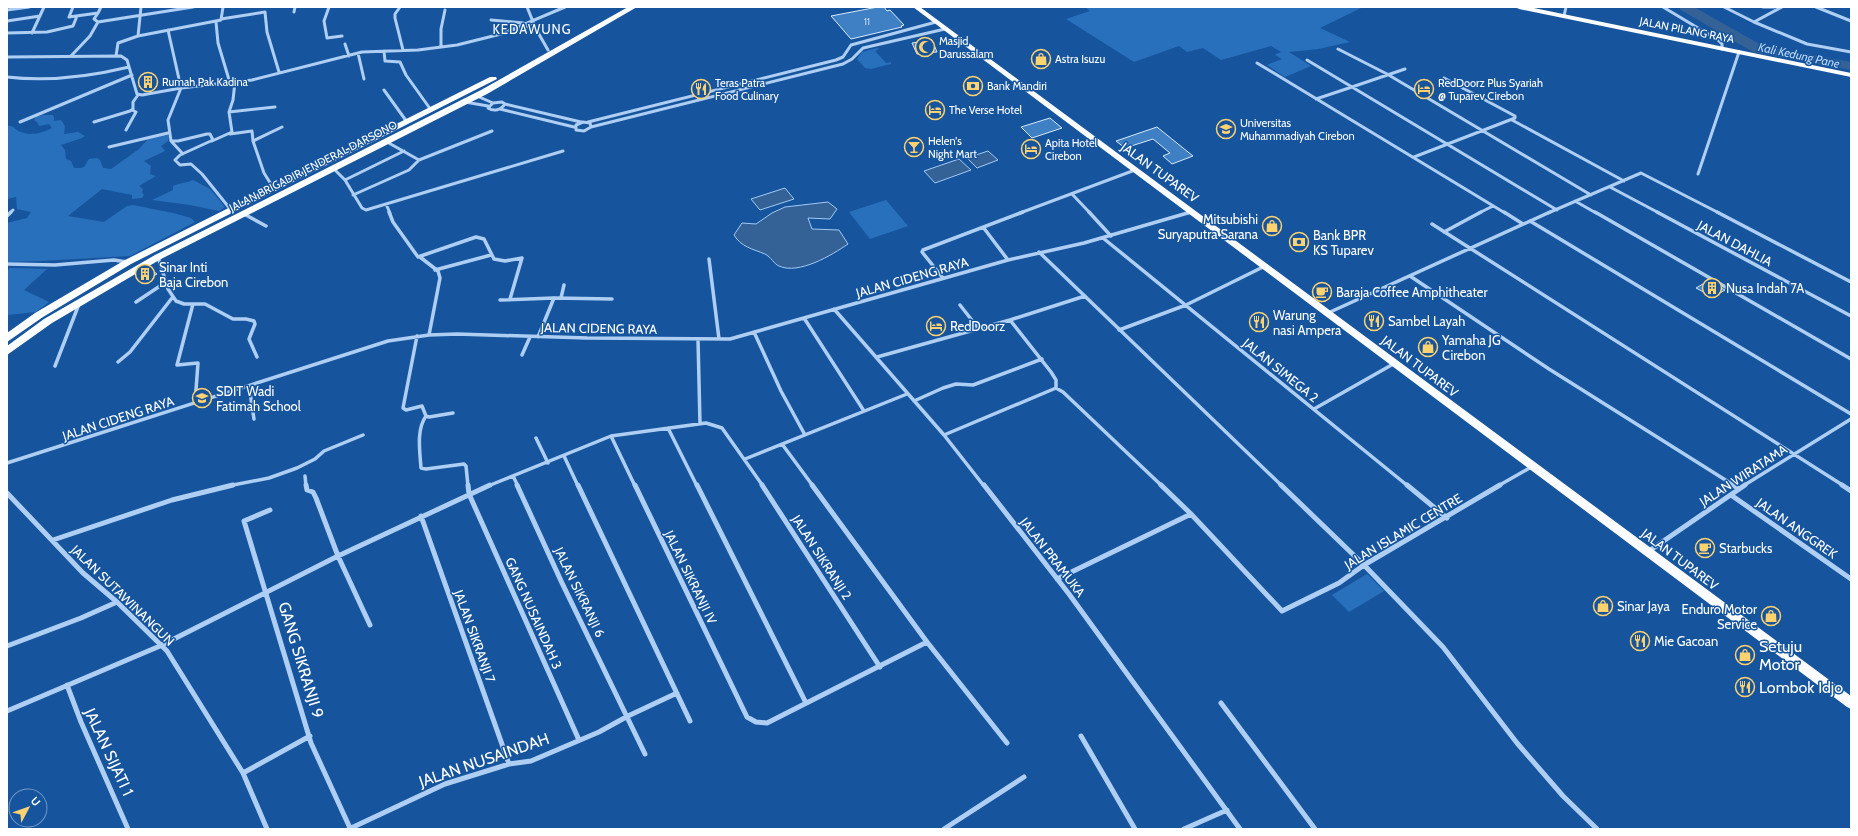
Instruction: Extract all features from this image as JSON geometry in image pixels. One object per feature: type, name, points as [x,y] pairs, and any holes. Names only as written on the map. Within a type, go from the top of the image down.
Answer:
[{"type":"highway","name":"JALAN BRIGADIR JENDERAL DARSONO","points":[[7,351],[48,321],[158,257],[477,96],[600,22],[620,7]]},
{"type":"highway","name":"JALAN BRIGADIR JENDERAL DARSONO","points":[[7,338],[39,315],[128,262],[431,110],[540,58],[548,50],[600,22],[633,7]]},
{"type":"highway","name":"JALAN PILANG RAYA","points":[[1519,7],[1851,75]]},
{"type":"main road","name":"JALAN TUPAREV","points":[[916,7],[933,26],[945,29],[1851,702]]},
{"type":"street","points":[[7,10],[29,7]]},
{"type":"street","points":[[32,33],[44,7]]},
{"type":"street","points":[[73,7],[68,16],[98,13]]},
{"type":"street","points":[[98,22],[94,19],[101,7]]},
{"type":"street","points":[[138,36],[140,7]]},
{"type":"street","points":[[71,56],[88,38],[98,22],[194,7]]},
{"type":"street","points":[[221,19],[223,7]]},
{"type":"street","points":[[294,12],[295,7]]},
{"type":"street","points":[[329,7],[324,22],[327,38],[342,36]]},
{"type":"street","points":[[400,7],[395,14],[395,23],[398,27],[403,50]]},
{"type":"street","points":[[527,7],[534,26],[548,50]]},
{"type":"street","points":[[506,32],[523,23],[565,7]]},
{"type":"street","points":[[1564,16],[1566,7]]},
{"type":"street","points":[[1663,7],[1718,40],[1722,44],[1722,49]]},
{"type":"street","points":[[1724,7],[1754,22],[1807,44],[1851,52]]},
{"type":"street","points":[[1763,7],[1774,7]]},
{"type":"street","points":[[1754,22],[1782,7]]},
{"type":"street","points":[[1816,7],[1851,21]]},
{"type":"street","points":[[441,47],[440,29],[445,10]]},
{"type":"street","points":[[116,56],[118,43],[138,36],[216,22],[221,19],[265,12],[267,32],[279,72]]},
{"type":"street","points":[[7,21],[40,16]]},
{"type":"street","points":[[7,33],[54,31],[71,27],[73,26],[77,16]]},
{"type":"street","points":[[491,20],[523,23]]},
{"type":"street","points":[[216,22],[218,43],[230,83]]},
{"type":"street","points":[[132,110],[133,102],[138,95],[181,88],[230,83],[358,54],[441,47],[484,39],[506,32],[534,26]]},
{"type":"street","points":[[488,106],[499,101],[505,104],[581,122],[588,122],[840,59],[851,45],[920,27],[933,26]]},
{"type":"street","points":[[465,102],[488,106],[491,110],[500,109],[574,127],[576,130],[581,132],[591,127],[849,62],[863,48],[927,33],[933,26]]},
{"type":"street","points":[[168,30],[181,88],[169,115],[167,130],[171,141],[183,154]]},
{"type":"street","points":[[345,44],[349,56]]},
{"type":"street","points":[[1338,49],[1387,74],[1591,195]]},
{"type":"street","points":[[384,51],[385,61],[400,62],[406,75],[431,110]]},
{"type":"street","points":[[1698,174],[1739,52]]},
{"type":"street","points":[[358,54],[364,79]]},
{"type":"street","points":[[7,57],[124,57],[127,60],[138,95]]},
{"type":"street","points":[[1307,60],[1557,210]]},
{"type":"street","points":[[1257,63],[1523,224]]},
{"type":"street","points":[[7,77],[34,81],[58,81],[87,77],[129,67]]},
{"type":"street","points":[[1316,98],[1405,69]]},
{"type":"street","points":[[780,74],[783,79]]},
{"type":"street","points":[[20,122],[132,76]]},
{"type":"street","points":[[768,77],[771,82]]},
{"type":"street","points":[[1414,157],[1515,118],[1515,116],[1444,78]]},
{"type":"street","points":[[229,134],[232,129],[229,112],[233,100],[235,82]]},
{"type":"street","points":[[384,90],[407,122]]},
{"type":"street","points":[[477,96],[493,103]]},
{"type":"street","points":[[500,109],[505,104]]},
{"type":"street","points":[[229,112],[275,107]]},
{"type":"street","points":[[94,122],[132,110]]},
{"type":"street","points":[[126,130],[136,112],[132,110]]},
{"type":"street","points":[[1512,120],[1624,182]]},
{"type":"street","points":[[574,127],[581,122]]},
{"type":"street","points":[[588,122],[590,123],[591,127]]},
{"type":"street","points":[[253,141],[282,127]]},
{"type":"street","points":[[231,210],[202,174],[190,164],[178,165],[176,158],[229,134],[252,131],[256,154],[269,183],[274,189]]},
{"type":"street","points":[[353,195],[383,183],[409,170],[419,160],[492,131]]},
{"type":"street","points":[[108,146],[168,133]]},
{"type":"street","points":[[171,141],[178,141],[203,134],[210,134],[212,136],[212,142]]},
{"type":"street","points":[[387,142],[419,160]]},
{"type":"street","points":[[344,180],[404,151]]},
{"type":"street","points":[[334,168],[364,209],[386,204],[563,151]]},
{"type":"street","points":[[943,278],[922,251],[1135,170]]},
{"type":"street","points":[[1328,313],[1523,224],[1575,201],[1624,182],[1639,173],[1643,173],[1851,282]]},
{"type":"street","name":"JALAN DAHLIA","points":[[1610,187],[1851,316]]},
{"type":"street","points":[[1072,194],[1111,236]]},
{"type":"street","points":[[1575,201],[1851,359]]},
{"type":"street","points":[[386,204],[393,222],[415,254],[435,270],[440,276],[439,289],[429,335]]},
{"type":"street","points":[[1444,232],[1493,206]]},
{"type":"street","points":[[7,216],[13,210]]},
{"type":"street","name":"JALAN CIDENG RAYA","points":[[7,463],[249,386],[358,349],[388,341],[429,335],[538,338],[730,339],[1008,260],[1111,236],[1192,212]]},
{"type":"street","points":[[244,214],[266,226]]},
{"type":"street","points":[[1530,221],[1851,414]]},
{"type":"street","points":[[1432,224],[1851,491]]},
{"type":"street","points":[[983,227],[1008,260]]},
{"type":"street","points":[[420,257],[476,237],[483,238],[491,255],[498,260],[523,258],[510,299]]},
{"type":"street","name":"JALAN SIMEGA 2","points":[[1103,238],[1447,518]]},
{"type":"street","points":[[1039,252],[1364,565],[1443,647],[1517,743],[1563,796],[1597,829]]},
{"type":"street","points":[[435,270],[491,255]]},
{"type":"street","points":[[158,257],[172,298],[185,304],[210,306],[223,316],[234,319],[254,320],[255,324],[249,339],[257,356]]},
{"type":"street","points":[[709,258],[719,339]]},
{"type":"street","points":[[7,264],[55,265],[114,260],[128,262]]},
{"type":"street","points":[[1119,330],[1186,305],[1265,266]]},
{"type":"street","points":[[1410,276],[1549,369],[1739,489]]},
{"type":"street","points":[[136,302],[166,282]]},
{"type":"street","points":[[560,298],[564,285]]},
{"type":"street","points":[[877,357],[1010,320],[1085,296]]},
{"type":"street","points":[[118,362],[130,352],[172,298]]},
{"type":"street","points":[[538,338],[554,298]]},
{"type":"street","points":[[500,300],[554,298],[612,299]]},
{"type":"street","points":[[55,366],[79,303]]},
{"type":"street","points":[[193,304],[177,365],[198,363],[195,403]]},
{"type":"street","points":[[960,305],[978,328]]},
{"type":"street","name":"JALAN PRAMUKA","points":[[834,309],[944,435],[1057,579],[1136,684],[1240,829]]},
{"type":"street","points":[[804,318],[864,411]]},
{"type":"street","points":[[1010,320],[1042,359],[1056,380],[1056,388]]},
{"type":"street","points":[[754,332],[781,391],[805,435]]},
{"type":"street","points":[[417,336],[402,407],[406,410],[422,406],[426,416],[453,413]]},
{"type":"street","points":[[522,355],[530,337]]},
{"type":"street","points":[[698,339],[700,424]]},
{"type":"street","points":[[914,401],[954,385],[972,385],[1042,359]]},
{"type":"street","points":[[1314,409],[1395,363]]},
{"type":"street","points":[[249,386],[254,419]]},
{"type":"street","points":[[944,435],[1056,388],[1063,392],[1190,514],[1057,579]]},
{"type":"street","points":[[745,459],[907,394]]},
{"type":"street","name":"GANG NUSAINDAH 3","points":[[426,416],[422,422],[420,448],[421,468],[426,469],[464,464],[466,466],[469,494],[579,740]]},
{"type":"street","name":"JALAN WIRATAMA","points":[[1648,552],[1739,489],[1851,419]]},
{"type":"street","name":"JALAN SIKRANJI 2","points":[[7,711],[160,646],[338,556],[469,494],[611,436],[700,424],[715,425],[722,428],[745,459],[880,668]]},
{"type":"street","points":[[668,428],[806,703],[880,668],[927,642]]},
{"type":"street","points":[[52,540],[115,518],[131,515],[172,500],[276,476],[315,459],[324,451],[363,435]]},
{"type":"street","name":"JALAN SIKRANJI IV","points":[[611,436],[747,717],[756,722],[767,723],[806,703]]},
{"type":"street","points":[[536,438],[548,463]]},
{"type":"street","points":[[782,444],[927,642],[992,726],[1007,743]]},
{"type":"street","points":[[564,456],[690,721]]},
{"type":"street","name":"JALAN ISLAMIC CENTRE","points":[[1190,514],[1282,611],[1339,583],[1364,565],[1447,518],[1533,466]]},
{"type":"street","points":[[305,476],[307,490],[313,492],[316,498],[338,556],[370,626]]},
{"type":"street","name":"JALAN SIKRANJI 6","points":[[514,476],[562,583],[628,716],[645,754]]},
{"type":"street","name":"JALAN SUTAWINANGUN","points":[[7,493],[96,585],[117,602],[160,646],[167,651],[243,773],[267,829]]},
{"type":"street","name":"JALAN ANGGREK","points":[[1731,495],[1851,579]]},
{"type":"street","name":"GANG SIKRANJI 9","points":[[270,510],[244,521],[310,736],[328,783],[349,829]]},
{"type":"street","name":"JALAN SIKRANJI 7","points":[[420,516],[509,764]]},
{"type":"street","points":[[7,646],[81,618],[117,602]]},
{"type":"street","name":"JALAN SIJATI 1","points":[[67,685],[77,716],[116,799],[128,829]]},
{"type":"street","name":"JALAN NUSAINDAH","points":[[349,829],[444,784],[509,764],[531,761],[599,732],[628,716],[677,693]]},
{"type":"street","points":[[1220,703],[1315,829]]},
{"type":"street","points":[[243,773],[310,736]]},
{"type":"street","points":[[1081,736],[1135,829]]},
{"type":"street","points":[[944,829],[1024,777]]},
{"type":"street","points":[[1184,829],[1227,810]]},
{"type":"shaded area","points":[[1085,7],[1363,7],[1320,28],[1350,42],[1318,49],[1289,52],[1311,66],[1285,77],[1267,65],[1282,59],[1275,55],[1281,52],[1271,46],[1221,60],[1203,48],[1187,52],[1179,46],[1134,62],[1066,19],[1090,11]]},
{"type":"shaded area","points":[[877,48],[879,49],[875,51],[886,63],[891,62],[891,64],[871,69],[865,68],[857,59],[862,52]]},
{"type":"shaded area","points":[[53,115],[54,121],[61,120],[65,126],[64,134],[78,132],[85,136],[61,145],[65,150],[66,159],[71,161],[74,168],[84,167],[89,159],[97,158],[100,160],[103,168],[111,169],[139,149],[148,139],[167,134],[169,137],[168,141],[161,146],[165,151],[144,161],[151,166],[150,174],[156,176],[139,186],[143,189],[142,192],[144,195],[142,198],[132,199],[132,195],[102,189],[68,216],[104,222],[127,206],[133,205],[173,213],[191,218],[195,222],[130,256],[7,262],[7,223],[27,218],[31,212],[17,209],[16,197],[7,199],[7,126],[12,126],[18,131],[27,133],[35,134],[44,132],[52,128],[49,124],[39,126],[34,120],[36,117]]},
{"type":"shaded area","points":[[988,151],[998,160],[977,168],[967,158]]},
{"type":"shaded area","points":[[959,159],[971,170],[935,183],[924,171]]},
{"type":"shaded area","points":[[193,180],[210,189],[225,207],[219,211],[190,205],[152,200],[173,190],[173,186]]},
{"type":"shaded area","points":[[785,188],[794,199],[760,210],[751,199]]},
{"type":"shaded area","points":[[886,200],[908,226],[870,239],[849,212]]},
{"type":"shaded area","points":[[828,202],[837,209],[830,219],[808,218],[812,229],[839,230],[848,244],[824,258],[805,266],[787,268],[779,266],[765,254],[744,245],[734,235],[742,223],[756,224],[772,213],[785,207]]},
{"type":"shaded area","points":[[10,268],[47,269],[24,290],[49,302],[36,312],[7,315],[7,271]]},
{"type":"shaded area","points":[[1367,574],[1384,591],[1349,612],[1332,595]]},
{"type":"building","points":[[884,7],[887,11],[890,10],[904,25],[901,26],[902,27],[851,39],[831,16]]},
{"type":"building","name":"Masjid Darussalam","points":[[932,40],[937,52],[917,54],[912,43]]},
{"type":"building","points":[[1050,118],[1062,128],[1032,138],[1021,127]]},
{"type":"building","points":[[1157,127],[1193,156],[1172,164],[1163,156],[1170,153],[1153,139],[1125,148],[1116,141]]},
{"type":"building","name":"Sinar Inti Baja Cirebon","points":[[149,268],[157,274],[143,282],[136,276]]},
{"type":"building","name":"Nusa Indah 7A","points":[[1708,281],[1725,290],[1713,297],[1696,288]]},
{"type":"waterway","name":"Kali Kedung Pane","points":[[1685,7],[1758,49],[1851,66]]},
{"type":"place","name":"Masjid Darussalam","points":[[925,47]]},
{"type":"place","name":"Astra Isuzu","points":[[1041,59]]},
{"type":"place","name":"Rumah Pak Kadina","points":[[148,82]]},
{"type":"place","name":"Bank Mandiri","points":[[973,86]]},
{"type":"place","name":"Teras Patra Food Culinary","points":[[701,89]]},
{"type":"place","name":"RedDoorz Plus Syariah @ Tuparev Cirebon","points":[[1424,89]]},
{"type":"place","name":"The Verse Hotel","points":[[935,110]]},
{"type":"place","name":"Universitas Muhammadiyah Cirebon","points":[[1226,129]]},
{"type":"place","name":"Helen's Night Mart","points":[[914,147]]},
{"type":"place","name":"Apita Hotel Cirebon","points":[[1031,149]]},
{"type":"place","name":"Mitsubishi Suryaputra Sarana","points":[[1272,226]]},
{"type":"place","name":"Bank BPR KS Tuparev","points":[[1299,242]]},
{"type":"place","name":"Sinar Inti Baja Cirebon","points":[[145,274]]},
{"type":"place","name":"Nusa Indah 7A","points":[[1712,288]]},
{"type":"place","name":"Baraja Coffee Amphitheater","points":[[1322,292]]},
{"type":"place","name":"Sambel Layah","points":[[1374,321]]},
{"type":"place","name":"Warung nasi Ampera","points":[[1259,322]]},
{"type":"place","name":"RedDoorz","points":[[936,326]]},
{"type":"place","name":"Yamaha JG Cirebon","points":[[1428,347]]},
{"type":"place","name":"SDIT Wadi Fatimah School","points":[[202,398]]},
{"type":"place","name":"Starbucks","points":[[1705,548]]},
{"type":"place","name":"Sinar Jaya","points":[[1603,606]]},
{"type":"place","name":"Enduro Motor Service","points":[[1771,616]]},
{"type":"place","name":"Mie Gacoan","points":[[1640,641]]},
{"type":"place","name":"Setuju Motor","points":[[1745,655]]},
{"type":"place","name":"Lombok Idjo","points":[[1745,687]]},
{"type":"district","name":"KEDAWUNG","points":[[532,29]]}]
